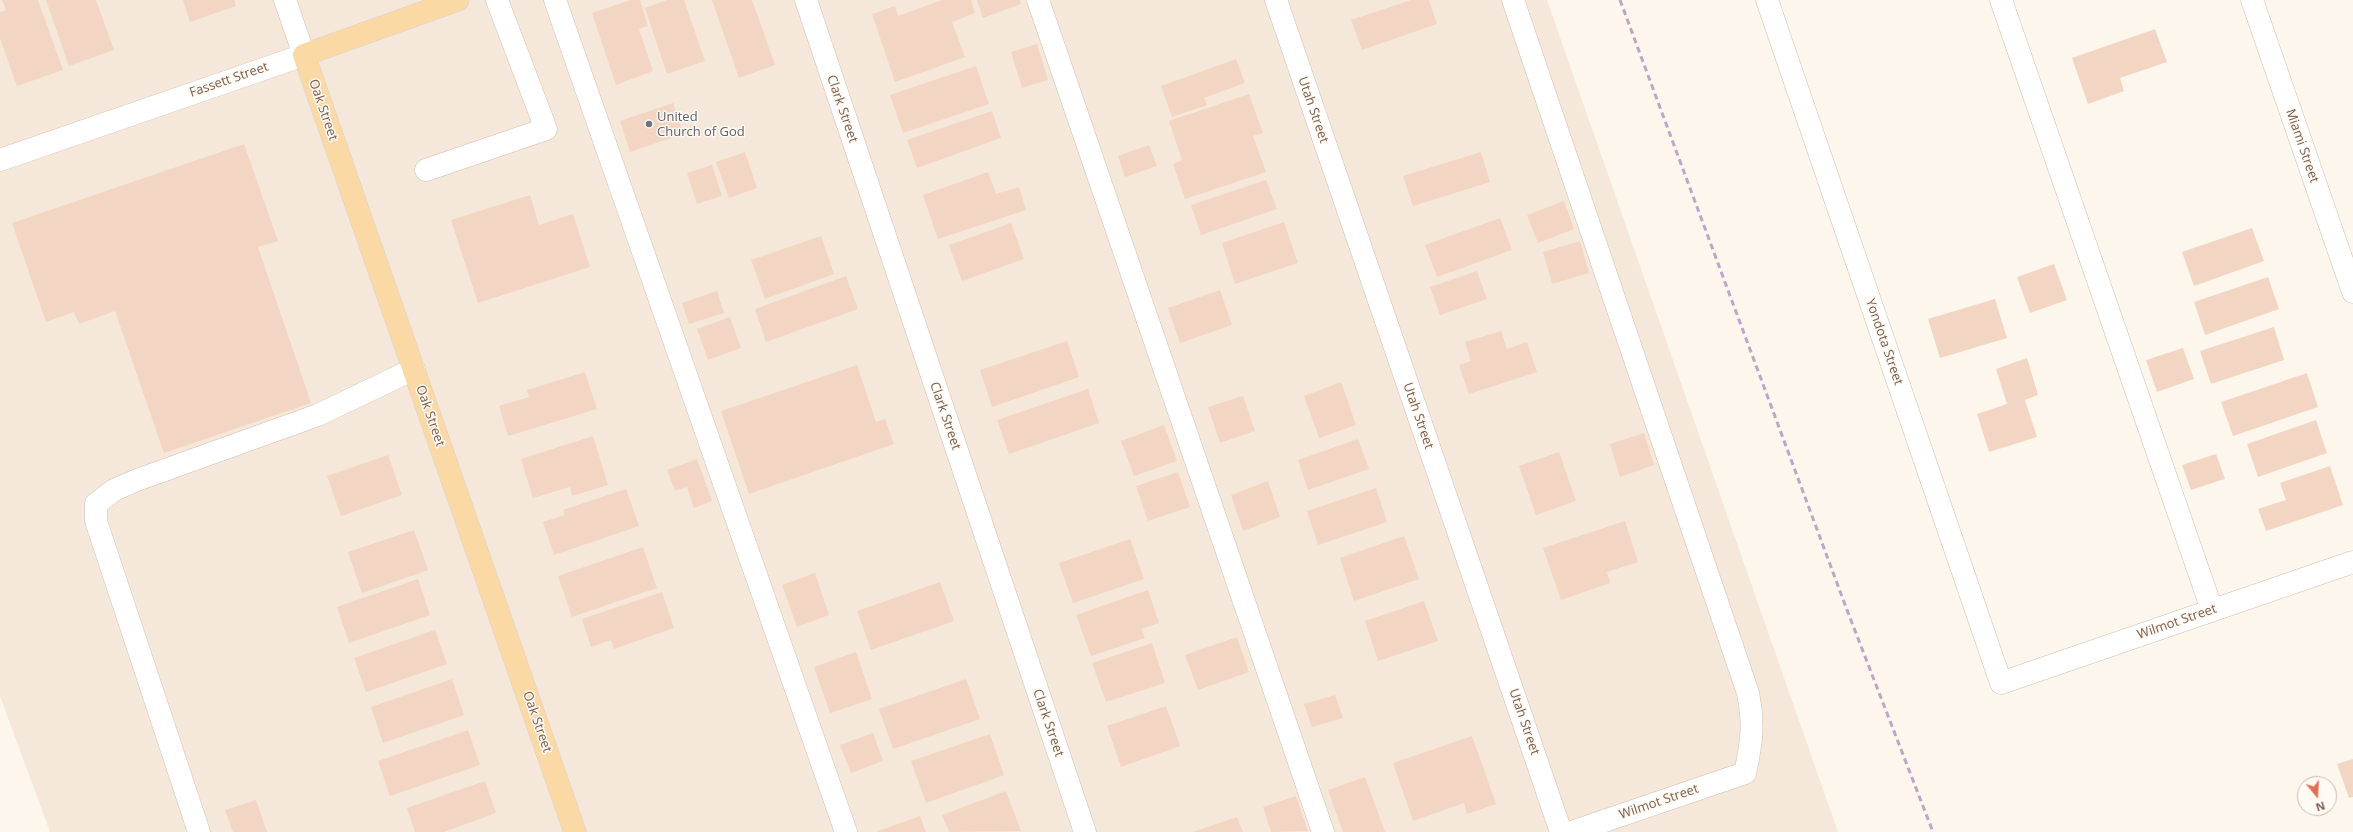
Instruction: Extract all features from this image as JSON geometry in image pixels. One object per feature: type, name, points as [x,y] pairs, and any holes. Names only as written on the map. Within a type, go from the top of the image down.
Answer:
[{"type":"main road","name":"Fassett Street","points":[[304,55],[458,0]]},
{"type":"main road","name":"Oak Street","points":[[304,55],[575,832]]},
{"type":"street","name":"Oak Street","points":[[284,0],[304,55]]},
{"type":"street","points":[[426,170],[546,129],[498,0]]},
{"type":"street","points":[[555,0],[846,832]]},
{"type":"street","name":"Clark Street","points":[[806,0],[1085,832]]},
{"type":"street","points":[[1038,0],[1323,832]]},
{"type":"street","name":"Utah Street","points":[[1276,0],[1561,832]]},
{"type":"street","name":"Wilmot Street","points":[[1513,0],[1748,693],[1753,716],[1753,738],[1745,773],[1572,832]]},
{"type":"street","name":"Yondota Street","points":[[1767,0],[2001,683]]},
{"type":"street","points":[[2001,0],[2212,610]]},
{"type":"street","name":"Miami Street","points":[[2252,0],[2353,292]]},
{"type":"street","name":"Fassett Street","points":[[0,160],[304,55]]},
{"type":"street","points":[[199,832],[96,521],[96,504],[114,490],[137,480],[318,415],[414,369]]},
{"type":"street","name":"Wilmot Street","points":[[2001,683],[2353,562]]},
{"type":"shaded area","points":[[0,0],[1547,0],[1838,832],[50,832],[0,696]]},
{"type":"building","points":[[2,0],[38,0],[63,70],[17,86],[0,39],[0,12],[6,10]]},
{"type":"building","points":[[46,0],[96,0],[114,50],[69,66]]},
{"type":"building","points":[[183,0],[234,0],[236,6],[190,22]]},
{"type":"building","points":[[631,0],[640,0],[648,26],[639,29],[653,71],[616,85],[592,13]]},
{"type":"building","points":[[667,0],[684,0],[705,61],[667,74],[645,8]]},
{"type":"building","points":[[712,0],[752,0],[775,65],[739,78]]},
{"type":"building","points":[[942,0],[971,0],[975,13],[952,22],[965,57],[895,82],[872,14],[895,6],[898,16]]},
{"type":"building","points":[[977,0],[1020,0],[1021,4],[983,18]]},
{"type":"building","points":[[1411,0],[1429,0],[1437,24],[1362,50],[1351,20]]},
{"type":"building","points":[[2155,29],[2167,62],[2120,78],[2124,91],[2088,104],[2072,58]]},
{"type":"building","points":[[1037,44],[1048,80],[1022,88],[1011,52]]},
{"type":"building","points":[[1236,59],[1245,83],[1204,98],[1207,105],[1172,117],[1161,86]]},
{"type":"building","points":[[976,66],[989,104],[903,133],[890,95]]},
{"type":"building","points":[[1249,94],[1263,133],[1253,136],[1266,172],[1185,199],[1173,164],[1182,160],[1169,121]]},
{"type":"building","points":[[673,103],[683,134],[630,152],[620,121]]},
{"type":"building","points":[[992,111],[1001,138],[917,168],[907,140]]},
{"type":"building","points":[[244,144],[278,241],[258,247],[311,403],[164,453],[115,311],[79,324],[74,312],[46,322],[12,223]]},
{"type":"building","points":[[1149,145],[1157,166],[1125,177],[1118,156]]},
{"type":"building","points":[[745,152],[757,188],[729,198],[716,162]]},
{"type":"building","points":[[1481,152],[1490,182],[1413,206],[1403,176]]},
{"type":"building","points":[[712,165],[722,196],[697,204],[687,173]]},
{"type":"building","points":[[988,172],[996,194],[1019,187],[1026,210],[938,239],[923,195]]},
{"type":"building","points":[[1266,180],[1277,209],[1201,235],[1191,205]]},
{"type":"building","points":[[530,195],[539,225],[573,214],[590,267],[478,303],[451,220]]},
{"type":"building","points":[[1564,201],[1574,229],[1538,243],[1527,215]]},
{"type":"building","points":[[1500,218],[1512,250],[1437,277],[1425,245]]},
{"type":"building","points":[[1284,222],[1298,263],[1235,284],[1222,243]]},
{"type":"building","points":[[1011,223],[1024,259],[962,281],[949,245]]},
{"type":"building","points":[[2252,228],[2264,261],[2194,286],[2182,252]]},
{"type":"building","points":[[821,236],[834,274],[765,299],[751,260]]},
{"type":"building","points":[[1580,241],[1589,273],[1552,284],[1543,252]]},
{"type":"building","points":[[2054,264],[2067,300],[2030,313],[2017,277]]},
{"type":"building","points":[[1477,271],[1487,299],[1440,315],[1430,287]]},
{"type":"building","points":[[846,276],[858,309],[766,342],[755,309]]},
{"type":"building","points":[[2268,277],[2279,309],[2205,335],[2194,302]]},
{"type":"building","points":[[1220,290],[1232,325],[1180,343],[1168,308]]},
{"type":"building","points":[[717,291],[724,313],[689,324],[682,303]]},
{"type":"building","points":[[1995,299],[2007,338],[1940,358],[1928,319]]},
{"type":"building","points":[[730,317],[741,348],[708,360],[697,329]]},
{"type":"building","points":[[2274,327],[2284,360],[2211,384],[2200,351]]},
{"type":"building","points":[[1501,331],[1507,349],[1527,342],[1537,372],[1469,394],[1459,365],[1471,361],[1465,342]]},
{"type":"building","points":[[1067,341],[1079,377],[992,407],[980,370]]},
{"type":"building","points":[[2183,348],[2194,379],[2157,392],[2146,360]]},
{"type":"building","points":[[2027,358],[2038,395],[2025,400],[2037,437],[1989,452],[1977,414],[2007,404],[1996,369]]},
{"type":"building","points":[[857,365],[876,422],[885,419],[894,444],[749,494],[721,411]]},
{"type":"building","points":[[585,372],[597,409],[508,436],[499,406],[529,397],[527,390]]},
{"type":"building","points":[[2307,373],[2318,407],[2233,436],[2221,402]]},
{"type":"building","points":[[1341,382],[1356,425],[1319,438],[1304,396]]},
{"type":"building","points":[[1088,389],[1099,423],[1009,454],[997,420]]},
{"type":"building","points":[[1243,396],[1255,431],[1220,443],[1208,407]]},
{"type":"building","points":[[2316,420],[2327,453],[2258,477],[2247,444]]},
{"type":"building","points":[[1164,425],[1177,461],[1134,476],[1121,441]]},
{"type":"building","points":[[1644,433],[1654,465],[1620,477],[1610,444]]},
{"type":"building","points":[[593,436],[608,485],[572,496],[570,487],[533,498],[521,459]]},
{"type":"building","points":[[1358,439],[1369,469],[1308,490],[1298,460]]},
{"type":"building","points":[[1559,452],[1576,501],[1536,515],[1519,466]]},
{"type":"building","points":[[2216,454],[2225,479],[2191,490],[2182,465]]},
{"type":"building","points":[[388,455],[402,495],[341,516],[327,476]]},
{"type":"building","points":[[697,459],[712,501],[694,508],[687,487],[675,491],[667,470]]},
{"type":"building","points":[[2330,466],[2343,505],[2266,531],[2258,509],[2286,500],[2280,483]]},
{"type":"building","points":[[1178,472],[1190,507],[1148,521],[1136,486]]},
{"type":"building","points":[[1268,481],[1280,517],[1243,531],[1231,495]]},
{"type":"building","points":[[1376,488],[1387,522],[1318,545],[1307,511]]},
{"type":"building","points":[[626,489],[639,526],[554,555],[543,522],[565,515],[563,510]]},
{"type":"building","points":[[1625,521],[1638,562],[1607,572],[1610,583],[1561,600],[1543,548]]},
{"type":"building","points":[[414,530],[428,570],[362,593],[348,552]]},
{"type":"building","points":[[1404,536],[1419,579],[1354,601],[1340,558]]},
{"type":"building","points":[[1130,539],[1144,579],[1073,603],[1059,563]]},
{"type":"building","points":[[643,547],[657,588],[572,617],[558,576]]},
{"type":"building","points":[[815,573],[829,615],[797,627],[782,585]]},
{"type":"building","points":[[418,579],[430,615],[349,643],[337,607]]},
{"type":"building","points":[[940,582],[954,621],[871,650],[857,611]]},
{"type":"building","points":[[1148,590],[1159,623],[1141,629],[1145,638],[1091,656],[1076,615]]},
{"type":"building","points":[[662,592],[674,628],[614,649],[611,640],[591,647],[582,619]]},
{"type":"building","points":[[1424,601],[1438,641],[1378,661],[1365,621]]},
{"type":"building","points":[[435,630],[447,664],[366,692],[354,658]]},
{"type":"building","points":[[1237,637],[1249,672],[1198,690],[1185,655]]},
{"type":"building","points":[[1152,643],[1165,683],[1106,702],[1092,663]]},
{"type":"building","points":[[856,652],[872,699],[830,713],[814,667]]},
{"type":"building","points":[[452,679],[464,715],[383,743],[371,707]]},
{"type":"building","points":[[966,679],[980,719],[893,749],[879,709]]},
{"type":"building","points":[[1335,695],[1343,718],[1312,727],[1304,704]]},
{"type":"building","points":[[1166,706],[1180,746],[1121,767],[1107,726]]},
{"type":"building","points":[[468,730],[480,765],[390,796],[378,761]]},
{"type":"building","points":[[873,733],[883,761],[851,773],[840,745]]},
{"type":"building","points":[[990,734],[1004,775],[926,803],[911,761]]},
{"type":"building","points":[[1472,736],[1496,804],[1467,814],[1464,803],[1413,821],[1393,763]]},
{"type":"building","points":[[2353,759],[2353,797],[2349,798],[2337,764]]},
{"type":"building","points":[[1365,777],[1385,832],[1343,832],[1328,790]]},
{"type":"building","points":[[485,781],[496,813],[444,832],[415,832],[407,808]]},
{"type":"building","points":[[1006,791],[1021,831],[949,832],[942,815]]},
{"type":"building","points":[[1296,796],[1308,831],[1271,832],[1263,807]]},
{"type":"building","points":[[256,800],[267,832],[233,832],[225,810]]},
{"type":"building","points":[[920,816],[926,832],[878,832],[878,831]]},
{"type":"building","points":[[1237,817],[1243,832],[1193,832]]},
{"type":"railway","points":[[1620,0],[1847,610],[1933,832]]},
{"type":"place","name":"United Church of God","points":[[649,124]]}]
